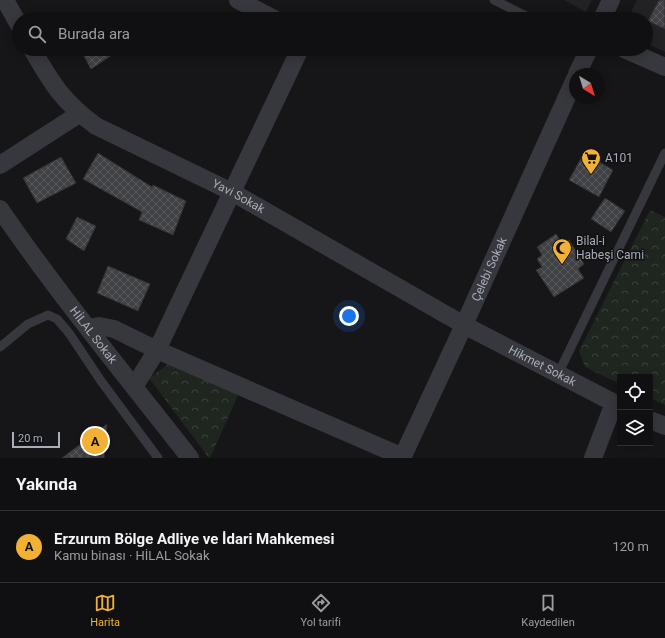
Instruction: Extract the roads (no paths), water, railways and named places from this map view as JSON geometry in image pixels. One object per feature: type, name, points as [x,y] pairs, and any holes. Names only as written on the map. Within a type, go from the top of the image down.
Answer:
[{"type":"street","points":[[6,0],[12,12]]},
{"type":"street","points":[[238,0],[261,12]]},
{"type":"street","points":[[605,12],[611,0]]},
{"type":"street","name":"Yavi Sokak","points":[[36,56],[49,80],[63,99],[79,114],[96,126],[232,192],[464,326]]},
{"type":"street","points":[[134,387],[157,350],[297,56]]},
{"type":"street","points":[[580,68],[586,56]]},
{"type":"street","points":[[640,56],[665,67]]},
{"type":"street","name":"Çelebi Sokak","points":[[403,457],[464,326],[569,92]]},
{"type":"street","points":[[0,165],[79,114]]},
{"type":"street","name":"HİLAL Sokak","points":[[0,209],[18,236],[88,328],[190,458]]},
{"type":"street","points":[[88,328],[99,326],[106,327],[403,457]]},
{"type":"street","name":"Hikmet Sokak","points":[[464,326],[617,405]]},
{"type":"street","points":[[593,458],[617,405]]},
{"type":"street","points":[[653,421],[665,426]]},
{"type":"lane","points":[[494,0],[518,12]]},
{"type":"lane","points":[[558,374],[665,153]]},
{"type":"lane","points":[[0,347],[28,324],[48,315],[57,319],[69,332],[101,381],[158,458]]},
{"type":"place","name":"A101","points":[[591,175]]},
{"type":"place","name":"Bilal-i Habeşi Cami","points":[[562,265]]},
{"type":"place","name":"Erzurum Bölge Adliye ve İdari Mahkemesi","points":[[95,441]]}]
